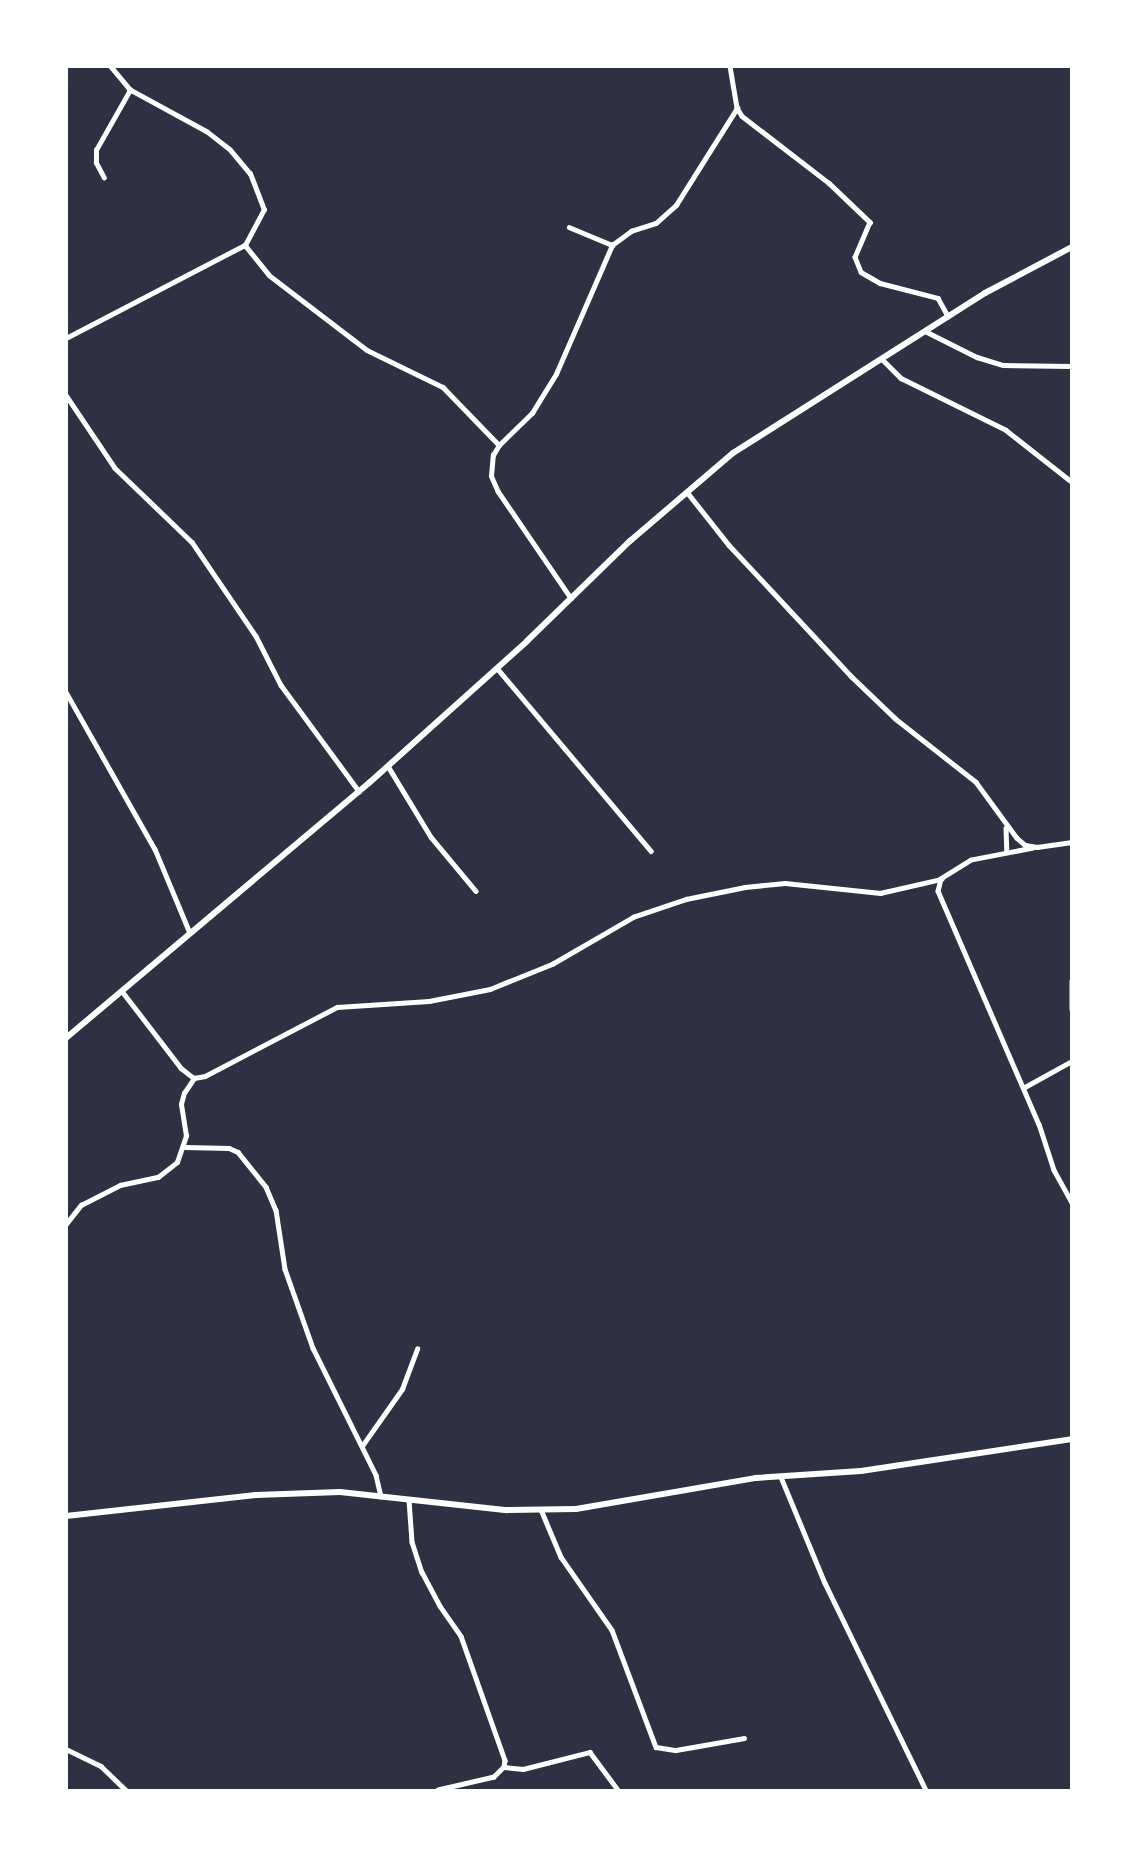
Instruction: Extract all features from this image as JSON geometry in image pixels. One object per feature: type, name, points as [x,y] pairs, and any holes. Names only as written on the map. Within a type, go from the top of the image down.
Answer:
[{"type":"main road","points":[[66,1038],[359,792],[733,453],[924,330],[1072,247]]},
{"type":"main road","points":[[66,1516],[294,1492],[340,1492],[542,1511],[627,1502],[711,1485],[861,1471],[1072,1439]]},
{"type":"street","points":[[66,338],[245,245],[264,210],[250,174],[230,150],[207,132],[130,90],[110,66]]},
{"type":"street","points":[[730,66],[737,108],[750,124],[829,183],[870,222],[855,257],[861,272],[880,283],[930,294],[943,304],[948,316]]},
{"type":"street","points":[[104,178],[96,163],[96,150],[130,90]]},
{"type":"street","points":[[570,599],[498,492],[491,466],[499,445],[532,413],[556,374],[612,245],[631,232],[656,222],[676,205],[737,108]]},
{"type":"street","points":[[569,227],[612,245]]},
{"type":"street","points":[[245,245],[270,275],[367,350],[443,387],[499,445]]},
{"type":"street","points":[[924,330],[977,357],[1003,365],[1072,366]]},
{"type":"street","points":[[881,358],[901,378],[1006,430],[1072,482]]},
{"type":"street","points":[[66,396],[115,468],[199,551],[256,636],[281,685],[359,792]]},
{"type":"street","points":[[687,492],[729,545],[851,676],[896,719],[976,782],[1017,838],[1026,845],[1037,847]]},
{"type":"street","points":[[497,668],[651,851]]},
{"type":"street","points":[[66,692],[155,849],[190,933]]},
{"type":"street","points":[[388,766],[431,836],[476,891]]},
{"type":"street","points":[[1003,820],[1007,852]]},
{"type":"street","points":[[66,1224],[81,1205],[101,1194],[120,1185],[158,1177],[167,1171],[185,1147],[181,1104],[184,1093],[194,1078],[205,1076],[337,1007],[429,1001],[490,989],[552,964],[633,917],[686,899],[745,887],[785,883],[808,883],[880,893],[941,879],[962,869],[971,860],[1072,842]]},
{"type":"street","points":[[941,879],[938,891],[947,915],[1023,1088],[1055,1170],[1072,1202]]},
{"type":"street","points":[[1072,981],[1072,1009]]},
{"type":"street","points":[[122,991],[181,1068],[194,1078]]},
{"type":"street","points":[[1023,1088],[1072,1060]]},
{"type":"street","points":[[185,1147],[229,1148],[237,1152],[266,1187],[276,1210],[285,1269],[313,1348],[376,1475],[381,1496]]},
{"type":"street","points":[[362,1446],[402,1389],[417,1349]]},
{"type":"street","points":[[781,1477],[825,1583],[926,1790]]},
{"type":"street","points":[[409,1500],[412,1542],[422,1572],[440,1606],[461,1636],[504,1767]]},
{"type":"street","points":[[542,1511],[561,1557],[612,1630],[656,1747],[676,1750],[744,1738]]},
{"type":"street","points":[[66,1749],[101,1766],[126,1790]]},
{"type":"street","points":[[504,1767],[523,1769],[590,1752],[618,1790]]},
{"type":"street","points":[[438,1790],[494,1777],[504,1767]]}]
